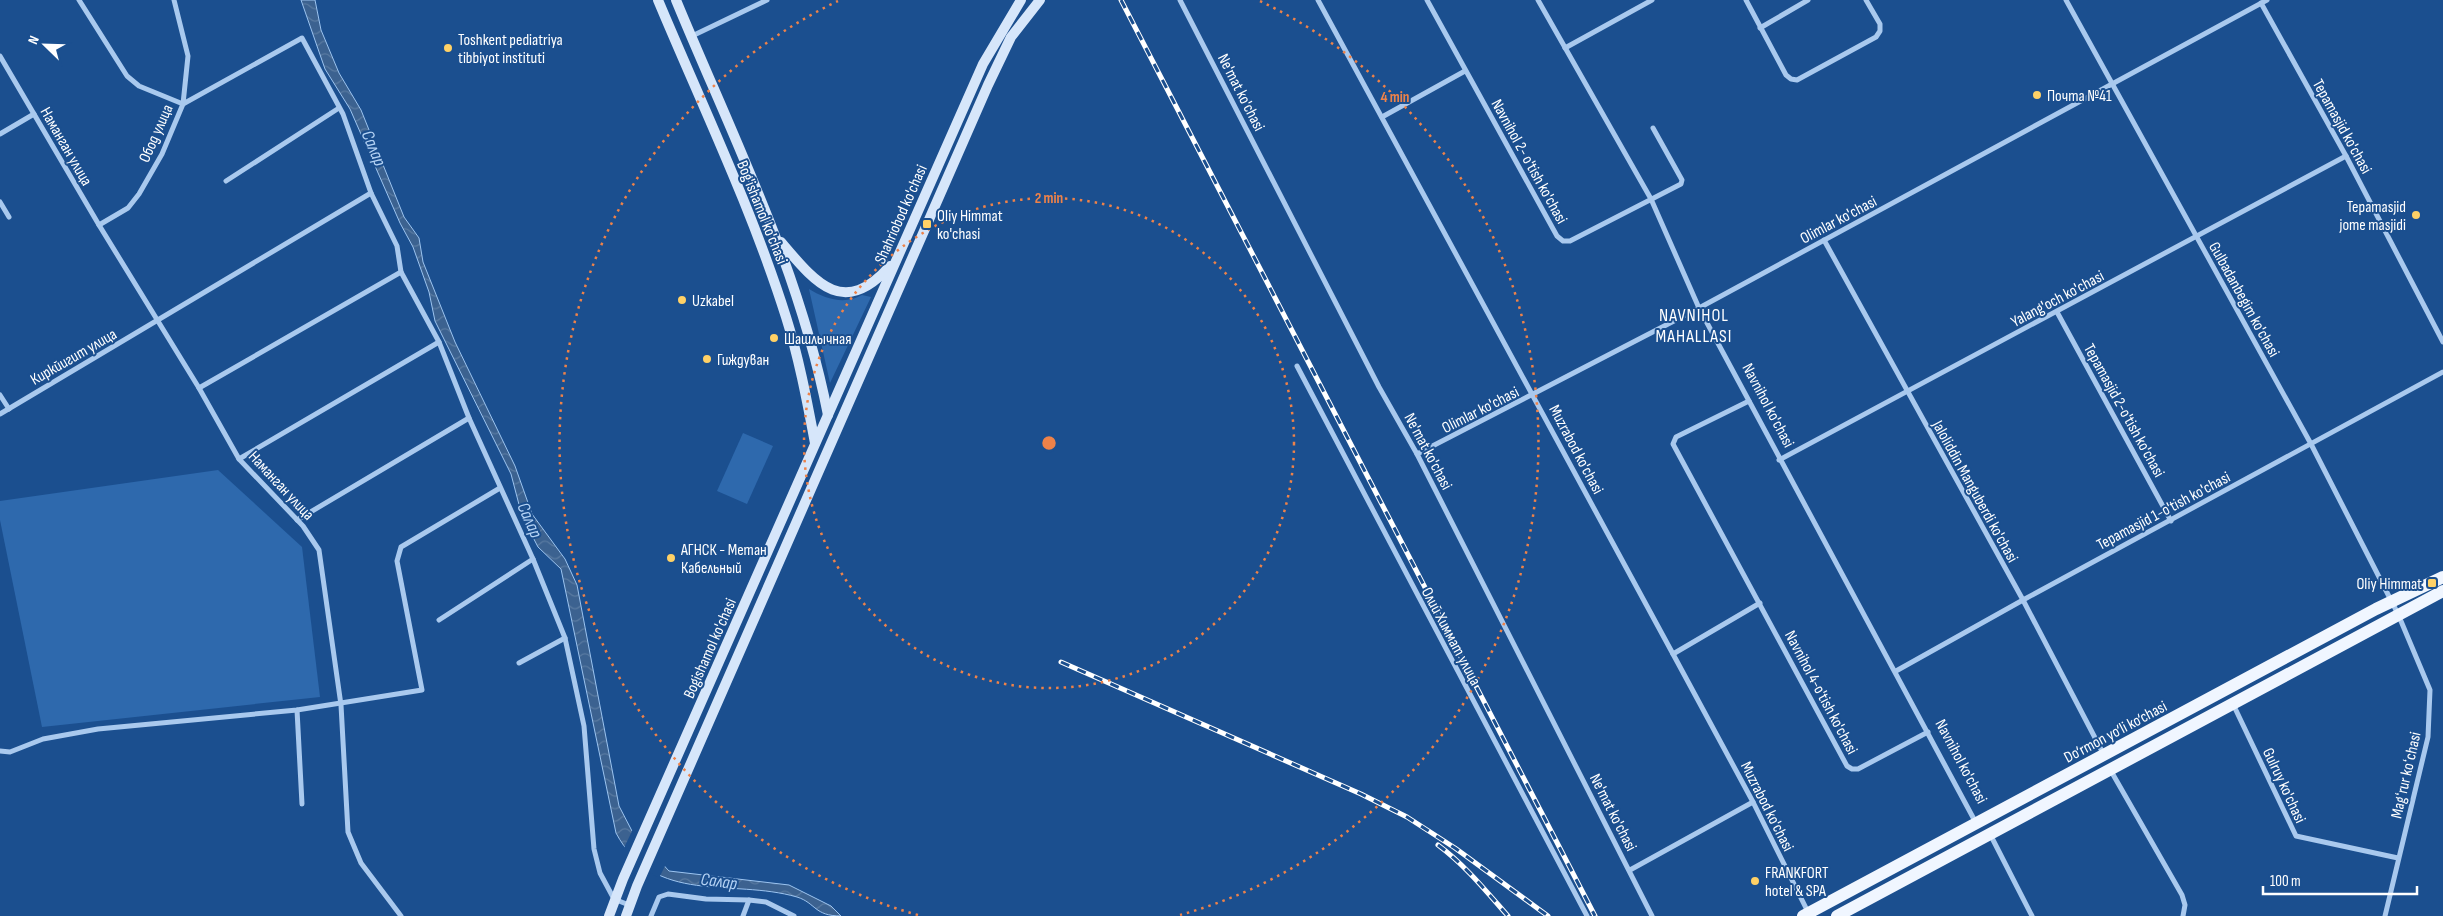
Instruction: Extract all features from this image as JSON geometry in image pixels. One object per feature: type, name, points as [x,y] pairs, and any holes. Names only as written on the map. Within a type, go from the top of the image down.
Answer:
[{"type":"main road","name":"Bog'ishamol ko'chasi","points":[[658,0],[770,269],[787,319],[806,391],[815,444]]},
{"type":"main road","name":"Bog'ishamol ko'chasi","points":[[676,0],[777,237],[802,307],[828,415],[832,440]]},
{"type":"main road","name":"Shahriobod ko'chasi","points":[[815,444],[983,64],[1021,0]]},
{"type":"main road","name":"Shahriobod ko'chasi","points":[[832,440],[1002,54],[1020,24],[1040,0]]},
{"type":"main road","points":[[721,150],[737,143]]},
{"type":"main road","points":[[777,237],[812,278],[824,287],[838,291],[855,291],[871,285],[891,266],[898,255]]},
{"type":"main road","points":[[848,370],[860,375]]},
{"type":"main road","points":[[815,444],[832,440]]},
{"type":"main road","name":"Bogishamol ko'chasi","points":[[626,916],[637,886],[832,440]]},
{"type":"main road","name":"Bogishamol ko'chasi","points":[[609,916],[614,899],[815,444]]},
{"type":"main road","points":[[768,552],[781,558]]},
{"type":"main road","name":"Do‘rmon yo‘li ko‘chasi","points":[[1805,914],[2104,756],[2391,601],[2443,578]]},
{"type":"main road","name":"Do‘rmon yo‘li ko‘chasi","points":[[1837,916],[2443,591]]},
{"type":"main road","points":[[2055,782],[2063,794]]},
{"type":"main road","name":"Navnihol ko'chasi","points":[[1979,822],[1990,834]]},
{"type":"street","points":[[79,0],[127,76],[139,86],[183,104],[302,38],[339,108],[371,193],[397,246],[401,272],[439,342],[469,418],[565,638],[584,726],[594,849],[600,873],[614,899],[629,905]]},
{"type":"street","name":"Обод улица","points":[[99,225],[128,208],[139,194],[162,154],[183,104],[188,56],[174,0]]},
{"type":"street","points":[[691,36],[767,0]]},
{"type":"street","name":"Ne'mat ko'chasi","points":[[1180,0],[1379,387],[1418,454],[1652,916]]},
{"type":"street","name":"Muzrabod ko'chasi","points":[[1318,0],[1534,395],[1753,802],[1805,914]]},
{"type":"street","name":"Navnihol 2- o'tish ko'chasi","points":[[1427,0],[1557,236],[1563,241],[1570,241],[1681,184],[1682,180],[1653,128]]},
{"type":"street","name":"Navnihol ko'chasi","points":[[1538,0],[1651,199],[1699,308],[1779,460],[1979,822]]},
{"type":"street","points":[[1565,48],[1652,0]]},
{"type":"street","points":[[1746,0],[1786,76],[1797,80],[1876,36],[1880,30],[1880,24],[1866,0]]},
{"type":"street","points":[[1760,28],[1808,0]]},
{"type":"street","name":"Gulbadanbegim ko'chasi","points":[[2066,0],[2310,444],[2398,614]]},
{"type":"street","name":"Olimlar ko'chasi","points":[[1418,454],[1699,308],[1745,281],[2264,2]]},
{"type":"street","name":"Tepamasjid ko'chasi","points":[[2264,2],[2443,342]]},
{"type":"street","name":"Наманган улица","points":[[0,56],[99,225],[199,388],[239,459],[309,533],[319,550],[341,705],[347,821],[351,843],[361,863],[401,916]]},
{"type":"street","points":[[1382,117],[1465,71]]},
{"type":"street","points":[[226,181],[339,108]]},
{"type":"street","points":[[0,134],[34,114]]},
{"type":"street","name":"Yalang'och ko'chasi","points":[[1779,460],[2197,238],[2346,156]]},
{"type":"street","name":"Киркйигит улица","points":[[0,414],[371,193]]},
{"type":"street","points":[[0,202],[9,217]]},
{"type":"street","name":"Jaloliddin Manguberdi ko'chasi","points":[[1824,240],[2022,600],[2104,756]]},
{"type":"street","points":[[199,388],[401,272]]},
{"type":"street","name":"Tepamasjid 2-o'tish ko'chasi","points":[[2058,312],[2171,521]]},
{"type":"street","points":[[239,459],[439,342]]},
{"type":"street","name":"Олий Химмат улица","points":[[1297,366],[1587,916]]},
{"type":"street","name":"Tepamasjid 1-o'tish ko'chasi","points":[[1896,672],[2022,600],[2443,372]]},
{"type":"street","points":[[0,395],[9,409]]},
{"type":"street","name":"Navnihol 4-o'tish ko'chasi","points":[[1749,401],[1676,437],[1673,444],[1847,766],[1852,769],[1858,769],[1928,732]]},
{"type":"street","points":[[297,520],[469,418]]},
{"type":"street","points":[[0,752],[10,752],[44,739],[98,728],[341,705],[422,690],[397,561],[401,547],[500,488]]},
{"type":"street","points":[[439,620],[532,559]]},
{"type":"street","points":[[1673,654],[1760,603]]},
{"type":"street","name":"Magʻrur koʻchasi","points":[[2385,916],[2428,738],[2430,690],[2398,614]]},
{"type":"street","points":[[519,663],[565,638]]},
{"type":"street","name":"Gulruy ko'chasi","points":[[2232,704],[2242,719],[2292,831],[2296,836],[2398,858]]},
{"type":"street","points":[[297,710],[302,804]]},
{"type":"street","points":[[2110,770],[2182,895],[2185,904],[2183,916]]},
{"type":"street","points":[[1630,870],[1753,802]]},
{"type":"street","points":[[1990,834],[2032,916]]},
{"type":"street","points":[[650,916],[659,897],[663,894],[706,899],[766,902],[794,916]]},
{"type":"street","points":[[743,916],[749,900]]},
{"type":"shaded area","points":[[809,289],[835,300],[849,300],[862,295],[871,297],[830,383]]},
{"type":"shaded area","points":[[743,433],[773,446],[747,504],[717,491]]},
{"type":"shaded area","points":[[218,470],[302,547],[320,697],[42,727],[0,520],[0,501]]},
{"type":"water","name":"Салар","points":[[301,0],[315,0],[321,30],[339,73],[361,110],[404,217],[419,238],[423,262],[455,342],[515,466],[532,514],[565,559],[577,585],[619,806],[632,831],[669,871],[789,885],[831,906],[841,916],[820,912],[808,902],[797,897],[772,892],[696,885],[673,880],[651,871],[632,856],[616,833],[561,569],[538,547],[522,516],[511,474],[435,321],[429,292],[413,247],[400,223],[350,109],[325,69]]},
{"type":"pier","points":[[633,829],[666,864],[659,878],[642,868],[623,850]]},
{"type":"railway","points":[[1121,0],[1595,916]]},
{"type":"railway","points":[[1061,662],[1361,794],[1407,817],[1455,848],[1548,916]]},
{"type":"railway","points":[[1438,845],[1466,870],[1508,916]]},
{"type":"place","name":"Toshkent pediatriya tibbiyot instituti","points":[[448,48]]},
{"type":"place","name":"Почта №41","points":[[2037,95]]},
{"type":"place","name":"Tepamasjid jome masjidi","points":[[2416,215]]},
{"type":"place","name":"Oliy Himmat ko'chasi","points":[[927,224]]},
{"type":"place","name":"Uzkabel","points":[[682,300]]},
{"type":"place","name":"Шашлычная","points":[[774,338]]},
{"type":"place","name":"Гиждуван","points":[[707,359]]},
{"type":"place","name":"АГНСК - Метан Кабельный","points":[[671,558]]},
{"type":"place","name":"Oliy Himmat","points":[[2432,583]]},
{"type":"place","name":"FRANKFORT hotel & SPA","points":[[1755,881]]},
{"type":"district","name":"NAVNIHOL MAHALLASI","points":[[1694,325]]}]
